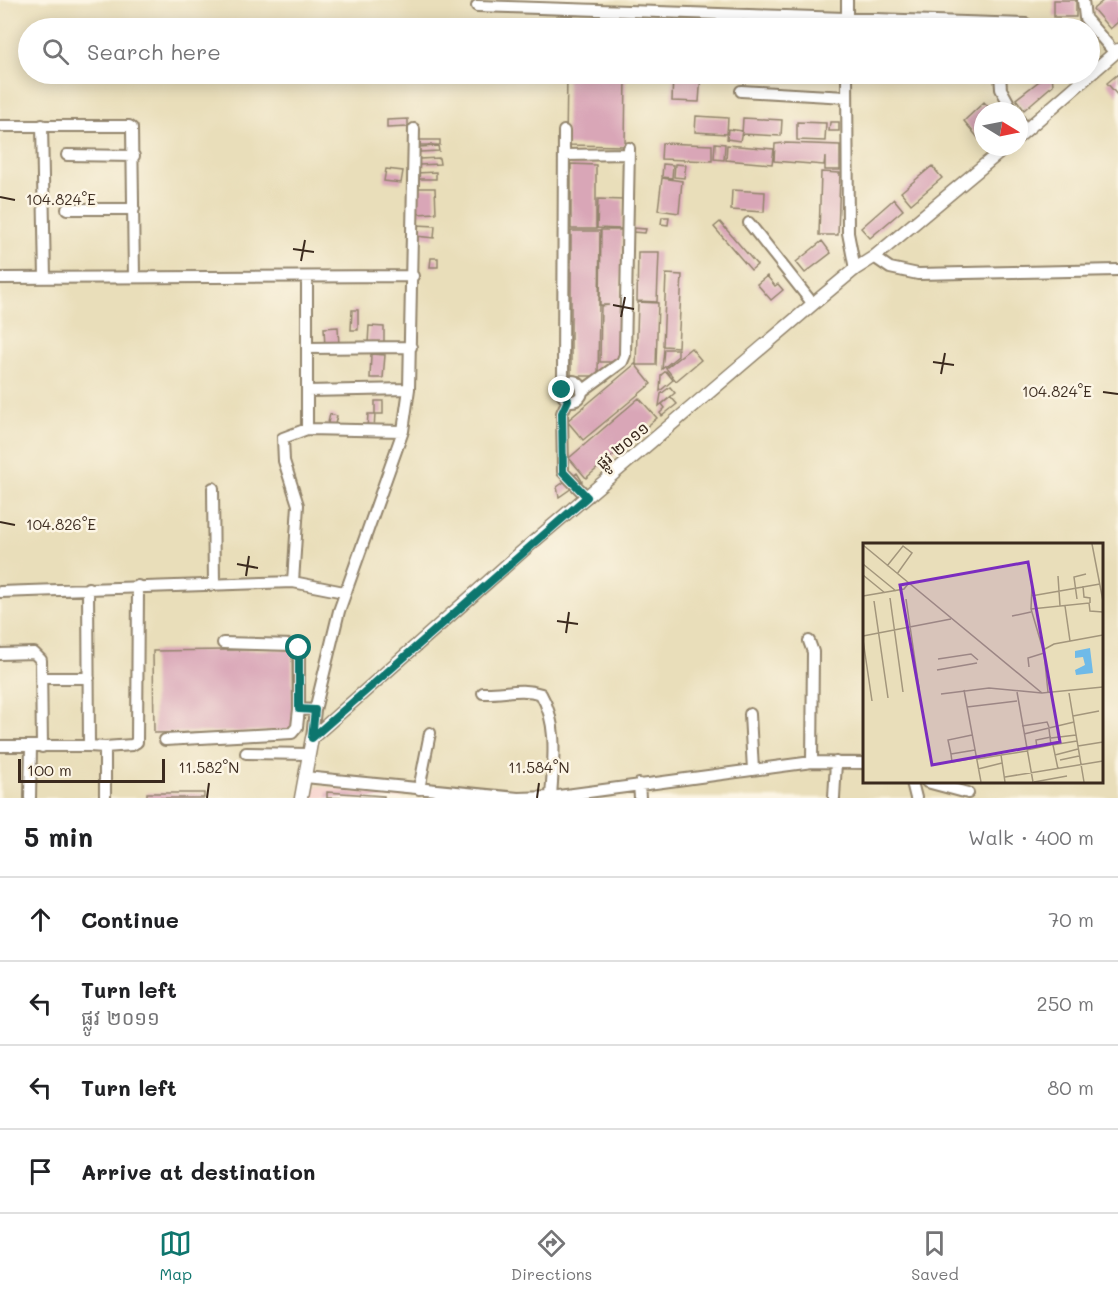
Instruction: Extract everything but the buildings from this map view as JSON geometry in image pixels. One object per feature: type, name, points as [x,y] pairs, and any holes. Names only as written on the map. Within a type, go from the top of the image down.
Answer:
[{"type":"main road","points":[[1100,64],[1116,51]]},
{"type":"main road","points":[[1028,123],[1076,84]]},
{"type":"main road","name":"ផ្លូវ ២០១១","points":[[312,738],[587,497],[813,304],[855,269],[874,257],[995,156]]},
{"type":"main road","points":[[302,798],[312,738]]},
{"type":"street","points":[[847,0],[847,18]]},
{"type":"street","points":[[1083,0],[1085,18]]},
{"type":"street","points":[[477,6],[738,18]]},
{"type":"street","points":[[1100,34],[1116,51]]},
{"type":"street","points":[[847,84],[848,233],[855,269]]},
{"type":"street","points":[[1001,84],[1008,102]]},
{"type":"street","points":[[741,91],[846,97]]},
{"type":"street","points":[[42,125],[45,278]]},
{"type":"street","points":[[0,126],[129,126],[135,132],[134,277]]},
{"type":"street","points":[[312,738],[315,710],[344,592],[403,431],[409,389],[411,346],[414,129]]},
{"type":"street","points":[[564,131],[563,378],[566,384]]},
{"type":"street","points":[[564,155],[629,151],[625,355],[622,362],[581,392],[577,400],[568,400],[562,393],[566,384]]},
{"type":"street","points":[[67,155],[134,156]]},
{"type":"street","points":[[67,208],[134,209]]},
{"type":"street","points":[[749,223],[813,304]]},
{"type":"street","points":[[874,257],[890,268],[918,274],[1118,270]]},
{"type":"street","points":[[0,278],[413,276]]},
{"type":"street","points":[[307,277],[307,429]]},
{"type":"street","points":[[307,348],[411,346]]},
{"type":"street","points":[[566,384],[574,382],[581,392]]},
{"type":"street","points":[[307,391],[409,389]]},
{"type":"street","points":[[568,400],[562,413],[563,472],[587,497]]},
{"type":"street","points":[[293,582],[298,505],[286,472],[282,441],[285,436],[307,429],[403,431]]},
{"type":"street","points":[[213,488],[213,584]]},
{"type":"street","points":[[0,592],[293,582],[344,592]]},
{"type":"street","points":[[0,746],[105,747],[132,745],[137,742],[138,586]]},
{"type":"street","points":[[88,588],[89,747]]},
{"type":"street","points":[[809,641],[813,652],[812,762]]},
{"type":"street","points":[[165,741],[292,733],[297,727],[299,648],[294,645],[223,643]]},
{"type":"street","points":[[0,654],[38,655],[42,678],[37,747],[30,798]]},
{"type":"street","points":[[42,678],[89,678]]},
{"type":"street","points":[[483,693],[500,694],[510,690],[525,689],[541,694],[548,706],[554,741],[551,797]]},
{"type":"street","points":[[299,709],[315,710]]},
{"type":"street","points":[[750,714],[753,770]]},
{"type":"street","points":[[419,789],[430,733]]},
{"type":"street","points":[[105,747],[105,798]]},
{"type":"street","points":[[246,753],[309,754]]},
{"type":"street","points":[[305,777],[518,798],[571,796],[639,784],[812,762],[863,763]]},
{"type":"street","points":[[834,798],[836,762]]},
{"type":"street","points":[[912,783],[916,798]]},
{"type":"street","points":[[931,783],[968,793]]},
{"type":"street","points":[[639,784],[640,798]]},
{"type":"shaded area","points":[[317,786],[402,795],[402,798],[310,798],[312,789]]},
{"type":"route","points":[[299,648],[299,709],[315,710],[312,738],[587,497],[563,472],[562,413],[568,400],[563,396],[562,390]]}]
